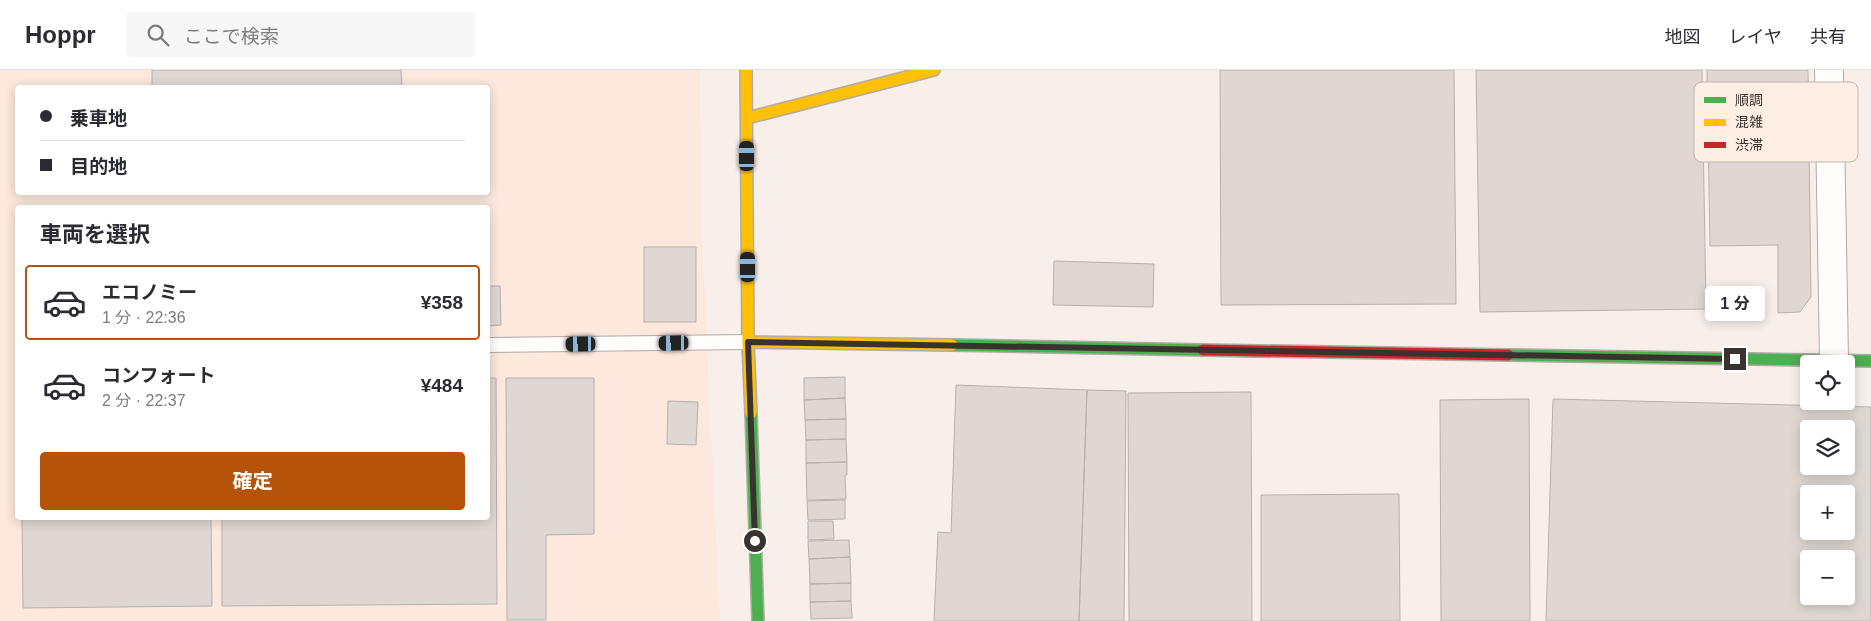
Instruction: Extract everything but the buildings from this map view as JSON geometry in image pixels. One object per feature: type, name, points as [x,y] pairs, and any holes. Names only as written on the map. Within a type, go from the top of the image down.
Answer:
[{"type":"street","points":[[746,70],[748,342],[758,621]]},
{"type":"street","points":[[747,118],[934,70]]},
{"type":"street","points":[[1831,162],[1834,355]]},
{"type":"street","points":[[748,342],[1800,359]]},
{"type":"street","points":[[1855,360],[1871,360]]},
{"type":"lane","points":[[490,345],[748,342]]},
{"type":"shaded area","points":[[0,70],[700,70],[701,215],[720,621],[0,621]]},
{"type":"traffic: fast","points":[[952,345],[1203,350]]},
{"type":"traffic: fast","points":[[1508,355],[1871,361]]},
{"type":"traffic: fast","points":[[751,413],[758,621]]},
{"type":"traffic: slow","points":[[746,70],[748,342],[751,413]]},
{"type":"traffic: slow","points":[[747,118],[934,70]]},
{"type":"traffic: slow","points":[[748,342],[952,345]]},
{"type":"traffic: jam","points":[[1203,350],[1508,355]]},
{"type":"route","points":[[755,541],[748,342],[1735,359]]}]
